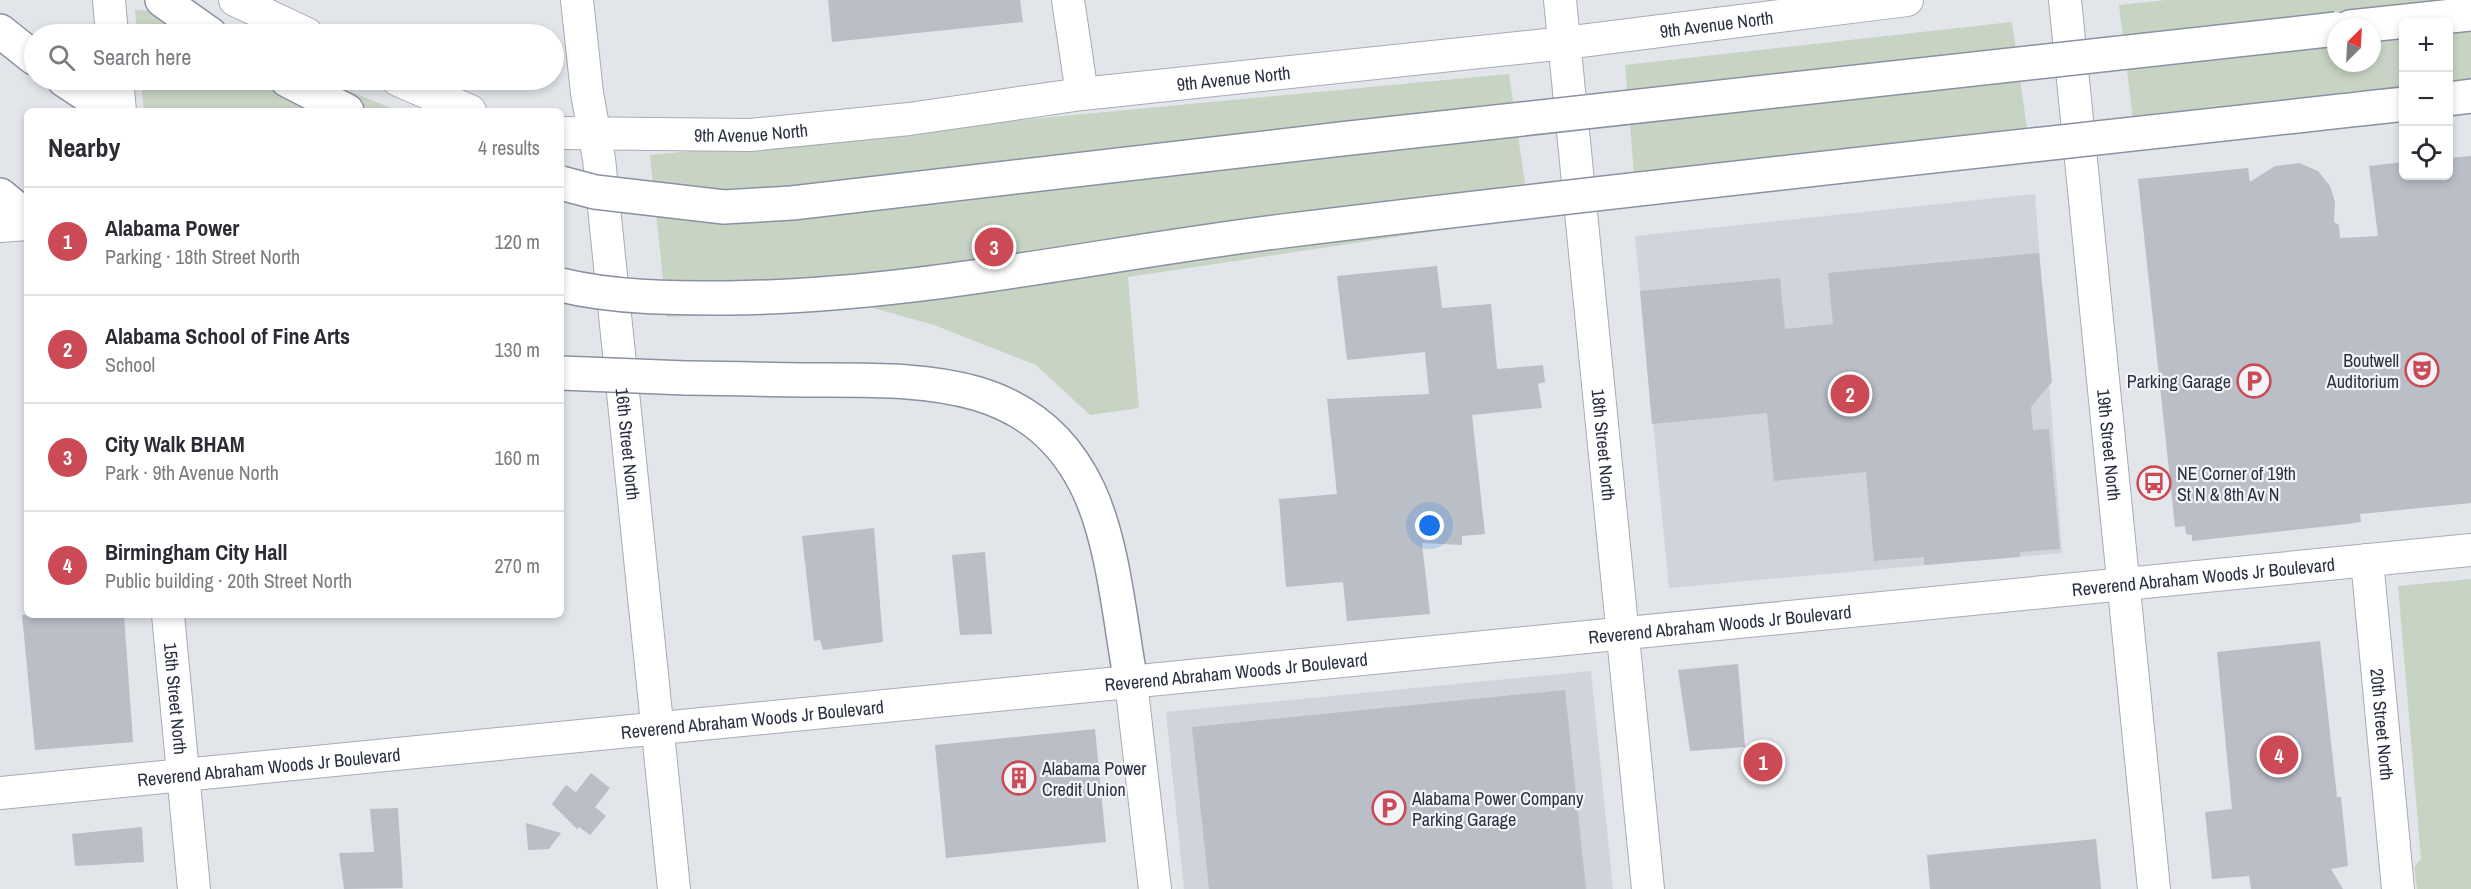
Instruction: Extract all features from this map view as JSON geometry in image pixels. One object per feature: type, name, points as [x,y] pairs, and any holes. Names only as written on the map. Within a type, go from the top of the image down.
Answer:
[{"type":"highway","points":[[162,0],[196,24]]},
{"type":"highway","points":[[2381,24],[2471,14]]},
{"type":"highway","points":[[564,184],[595,192],[724,207],[792,204],[1365,136],[2327,29]]},
{"type":"highway","points":[[0,31],[24,50]]},
{"type":"highway","points":[[79,90],[106,108]]},
{"type":"highway","points":[[306,90],[341,108]]},
{"type":"highway","points":[[2453,98],[2471,96]]},
{"type":"highway","points":[[564,286],[600,294],[704,298],[809,296],[952,282],[1277,232],[2399,104]]},
{"type":"highway","points":[[0,195],[24,215]]},
{"type":"highway","points":[[564,373],[686,378],[896,380],[971,390],[1011,405],[1048,431],[1073,463],[1089,491],[1102,525],[1131,682]]},
{"type":"street","points":[[109,0],[111,24]]},
{"type":"street","points":[[235,0],[286,24]]},
{"type":"street","name":"16th Street North","points":[[577,0],[587,93],[596,134],[629,434],[674,889]]},
{"type":"street","points":[[1068,0],[1082,94]]},
{"type":"street","name":"18th Street North","points":[[1560,0],[1648,889]]},
{"type":"street","name":"9th Avenue North","points":[[564,133],[750,135],[909,119],[1082,94],[1565,43],[1907,0]]},
{"type":"street","name":"19th Street North","points":[[2065,0],[2154,889]]},
{"type":"street","points":[[118,90],[120,108]]},
{"type":"street","points":[[421,90],[463,108]]},
{"type":"street","points":[[0,226],[24,224]]},
{"type":"street","name":"Reverend Abraham Woods Jr Boulevard","points":[[0,793],[2471,550]]},
{"type":"street","name":"20th Street North","points":[[2367,560],[2398,889]]},
{"type":"street","name":"15th Street North","points":[[168,618],[194,889]]},
{"type":"street","points":[[1131,682],[1155,889]]},
{"type":"shaded area","points":[[2035,194],[2062,553],[1669,588],[1635,236]]},
{"type":"shaded area","name":"Alabama Power Company Parking Garage","points":[[1591,671],[1613,889],[1184,889],[1166,712]]},
{"type":"green space","points":[[2166,0],[2471,0],[2471,110],[2453,112],[2453,18],[2399,18],[2399,117],[2136,144],[2119,5]]},
{"type":"green space","points":[[135,10],[192,14],[211,24],[136,24]]},
{"type":"green space","points":[[2012,22],[2030,150],[1636,198],[1625,65]]},
{"type":"green space","points":[[1509,74],[1530,217],[1128,277],[1139,408],[1090,415],[1036,365],[934,325],[866,306],[667,317],[650,155]]},
{"type":"green space","points":[[142,90],[347,90],[391,108],[144,108]]},
{"type":"green space","points":[[2471,579],[2471,889],[2417,889],[2414,867],[2421,859],[2398,586]]},
{"type":"building","points":[[828,0],[1020,0],[1023,22],[832,42]]},
{"type":"building","name":"Parking Garage","points":[[2471,156],[2471,503],[2360,514],[2361,522],[2348,524],[2192,541],[2192,535],[2186,534],[2185,526],[2175,527],[2138,179],[2248,168],[2250,182],[2275,166],[2299,163],[2318,171],[2330,186],[2335,202],[2334,222],[2339,225],[2340,238],[2378,236],[2369,166],[2399,162],[2399,180],[2453,180],[2453,158]]},
{"type":"building","points":[[2039,253],[2052,382],[2031,407],[2033,430],[2049,429],[2060,549],[2020,552],[2020,557],[1924,565],[1924,557],[1874,561],[1866,472],[1774,481],[1767,413],[1652,424],[1640,291],[1780,278],[1785,329],[1833,324],[1828,273]]},
{"type":"building","points":[[1437,266],[1442,308],[1491,304],[1497,369],[1543,365],[1545,382],[1538,384],[1542,408],[1472,415],[1485,534],[1462,536],[1462,545],[1422,543],[1430,614],[1347,621],[1343,582],[1286,587],[1279,499],[1337,494],[1327,399],[1429,394],[1425,352],[1347,360],[1337,276]]},
{"type":"building","points":[[874,528],[883,642],[823,650],[820,640],[814,641],[802,536]]},
{"type":"building","points":[[985,552],[992,634],[960,635],[952,555]]},
{"type":"building","points":[[22,615],[24,618],[124,618],[133,742],[35,750]]},
{"type":"building","points":[[2320,641],[2337,797],[2341,797],[2348,866],[2331,869],[2343,889],[2251,889],[2249,876],[2212,879],[2205,812],[2232,809],[2217,652]]},
{"type":"building","points":[[1738,664],[1745,747],[1690,751],[1678,670]]},
{"type":"building","name":"Alabama Power Company Parking Garage","points":[[1565,690],[1586,889],[1209,889],[1192,727]]},
{"type":"building","name":"Alabama Power Credit Union","points":[[1095,729],[1106,842],[946,858],[935,745]]},
{"type":"building","points":[[591,773],[610,788],[595,807],[606,816],[590,835],[579,827],[577,829],[552,804],[566,785],[576,792]]},
{"type":"building","points":[[398,808],[403,888],[344,889],[339,853],[374,852],[370,809]]},
{"type":"building","points":[[526,823],[561,833],[549,849],[528,850]]},
{"type":"building","points":[[142,827],[144,862],[75,866],[72,834]]},
{"type":"building","points":[[2096,839],[2101,889],[1930,889],[1927,855]]},
{"type":"place","name":"City Walk BHAM","points":[[994,247]]},
{"type":"place","name":"Boutwell Auditorium","points":[[2422,370]]},
{"type":"place","name":"Parking Garage","points":[[2254,381]]},
{"type":"place","name":"Alabama School of Fine Arts","points":[[1850,394]]},
{"type":"place","name":"NE Corner of 19th St N & 8th Av N","points":[[2154,483]]},
{"type":"place","name":"Birmingham City Hall","points":[[2279,755]]},
{"type":"place","name":"Alabama Power","points":[[1763,762]]},
{"type":"place","name":"Alabama Power Credit Union","points":[[1019,778]]},
{"type":"place","name":"Alabama Power Company Parking Garage","points":[[1389,808]]}]
